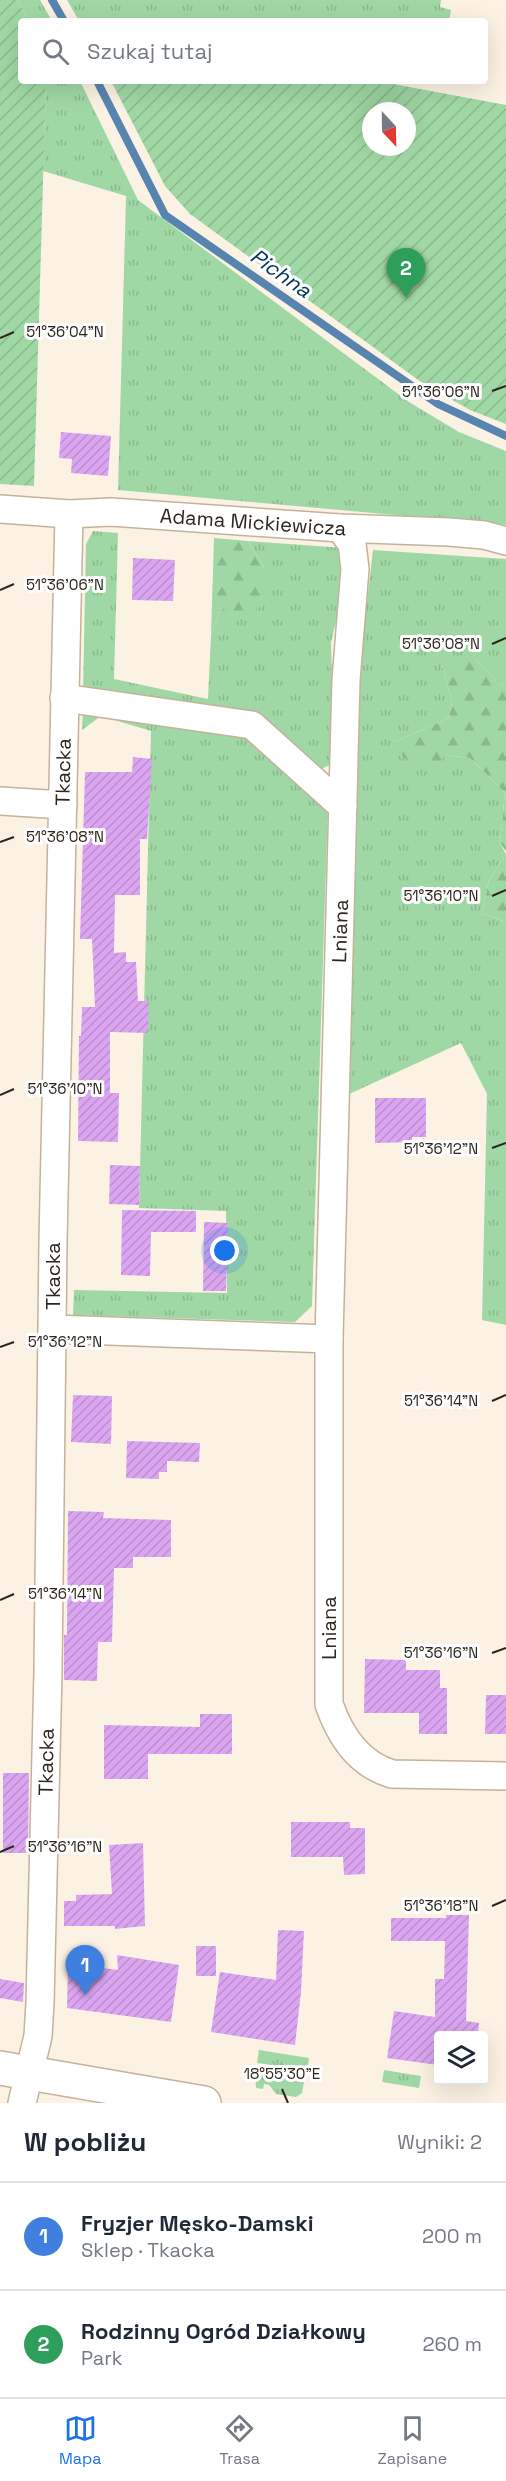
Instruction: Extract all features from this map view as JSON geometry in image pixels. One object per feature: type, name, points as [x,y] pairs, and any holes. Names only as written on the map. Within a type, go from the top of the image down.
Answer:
[{"type":"street","name":"Adama Mickiewicza","points":[[0,509],[69,514],[111,512],[340,528],[449,532],[484,535],[506,541]]},
{"type":"street","name":"Tkacka","points":[[17,2082],[38,2036],[40,2003],[69,514]]},
{"type":"street","name":"Lniana","points":[[340,528],[352,544],[354,596],[346,680],[329,1339],[329,1704],[337,1728],[360,1756],[377,1770],[392,1774],[506,1776]]},
{"type":"street","points":[[64,698],[252,725],[343,807]]},
{"type":"street","points":[[0,801],[63,805]]},
{"type":"street","points":[[53,1329],[329,1339]]},
{"type":"street","points":[[17,2082],[204,2103]]},
{"type":"green space","points":[[0,0],[17,0],[27,18],[18,18],[18,84],[46,84],[34,486],[0,484]]},
{"type":"green space","points":[[17,0],[40,0],[50,18],[27,18]]},
{"type":"green space","points":[[67,0],[441,0],[440,7],[451,10],[450,18],[77,18]]},
{"type":"green space","points":[[46,84],[81,84],[138,200],[409,402],[459,432],[506,451],[506,525],[118,490],[126,196],[43,171]]},
{"type":"green space","points":[[113,84],[393,84],[506,105],[506,424],[470,410],[421,382],[190,214],[165,186]]},
{"type":"green space","points":[[93,531],[118,533],[114,679],[208,699],[211,635],[221,608],[265,569],[248,541],[345,548],[343,593],[331,642],[334,763],[321,769],[253,717],[83,693],[86,544]]},
{"type":"green space","points":[[214,538],[248,541],[265,569],[266,604],[244,615],[221,608],[211,635]]},
{"type":"green space","points":[[373,550],[506,559],[506,687],[498,683],[476,660],[442,665],[452,702],[449,718],[395,742],[446,755],[470,758],[505,793],[500,843],[506,854],[489,880],[482,913],[506,922],[506,1325],[482,1320],[487,1094],[461,1043],[347,1095],[357,688]]},
{"type":"green space","points":[[453,658],[476,660],[498,683],[506,687],[506,851],[500,843],[505,793],[470,758],[446,755],[433,768],[404,758],[395,742],[449,718],[452,702],[442,665]]},
{"type":"green space","points":[[83,707],[244,733],[328,803],[312,1306],[295,1322],[73,1315],[74,1290],[227,1293],[226,1211],[139,1208],[151,731],[101,716],[82,730]]},
{"type":"green space","points":[[506,854],[506,922],[482,913],[489,880]]},
{"type":"green space","points":[[259,2050],[309,2058],[307,2070],[257,2063]]},
{"type":"green space","points":[[384,2070],[421,2076],[419,2088],[382,2082]]},
{"type":"green space","points":[[255,2074],[304,2082],[302,2093],[296,2097],[276,2094],[269,2085],[264,2084],[263,2089],[256,2088]]},
{"type":"building","points":[[61,432],[111,436],[108,476],[71,473],[72,459],[59,458]]},
{"type":"building","points":[[133,558],[175,560],[173,601],[132,600]]},
{"type":"building","points":[[133,757],[152,759],[147,839],[140,839],[140,895],[115,895],[114,953],[126,952],[126,962],[136,962],[138,1001],[149,1001],[148,1033],[110,1032],[110,1093],[119,1093],[118,1142],[78,1141],[79,1036],[81,1036],[82,1007],[95,1007],[92,939],[80,939],[85,772],[132,772]]},
{"type":"building","points":[[375,1098],[426,1098],[426,1137],[412,1137],[412,1142],[375,1143]]},
{"type":"building","points":[[110,1165],[140,1166],[139,1205],[109,1204]]},
{"type":"building","points":[[122,1210],[196,1211],[196,1232],[151,1232],[150,1276],[121,1275]]},
{"type":"building","points":[[204,1222],[228,1223],[226,1291],[203,1291]]},
{"type":"building","points":[[73,1395],[112,1396],[111,1444],[71,1442]]},
{"type":"building","points":[[127,1441],[200,1443],[199,1462],[167,1461],[167,1472],[159,1472],[159,1479],[126,1478]]},
{"type":"building","points":[[68,1511],[104,1512],[103,1518],[171,1520],[171,1557],[133,1557],[133,1568],[114,1568],[112,1642],[98,1642],[97,1681],[64,1680],[64,1635],[67,1635]]},
{"type":"building","points":[[365,1659],[406,1660],[406,1670],[440,1670],[440,1688],[447,1688],[447,1734],[419,1734],[419,1713],[364,1713]]},
{"type":"building","points":[[486,1695],[506,1695],[506,1734],[485,1734]]},
{"type":"building","points":[[200,1714],[232,1714],[232,1754],[148,1754],[148,1779],[104,1779],[104,1725],[200,1727]]},
{"type":"building","points":[[3,1773],[29,1773],[28,1853],[3,1853]]},
{"type":"building","points":[[291,1822],[350,1822],[350,1828],[365,1828],[365,1874],[344,1875],[343,1857],[291,1857]]},
{"type":"building","points":[[143,1843],[145,1926],[115,1929],[115,1926],[64,1926],[64,1901],[76,1901],[76,1895],[112,1894],[109,1845]]},
{"type":"building","points":[[446,1915],[469,1915],[466,2021],[479,2023],[478,2031],[434,2031],[434,2064],[387,2058],[394,2011],[435,2017],[435,1979],[444,1979],[445,1941],[391,1941],[391,1918],[446,1918]]},
{"type":"building","points":[[278,1930],[304,1931],[301,1992],[295,2045],[211,2032],[220,1972],[276,1980]]},
{"type":"building","points":[[196,1946],[216,1946],[216,1976],[196,1976]]},
{"type":"building","points":[[117,1955],[179,1965],[171,2022],[67,2008],[68,1963],[118,1970]]},
{"type":"building","points":[[0,1979],[24,1983],[23,2002],[0,1998]]},
{"type":"waterway","name":"Pichna","points":[[52,0],[62,18]]},
{"type":"waterway","name":"Pichna","points":[[99,84],[165,215],[438,404],[506,436]]},
{"type":"place","name":"Rodzinny Ogród Działkowy","points":[[406,298]]},
{"type":"place","name":"Fryzjer Męsko-Damski","points":[[85,1995]]}]
